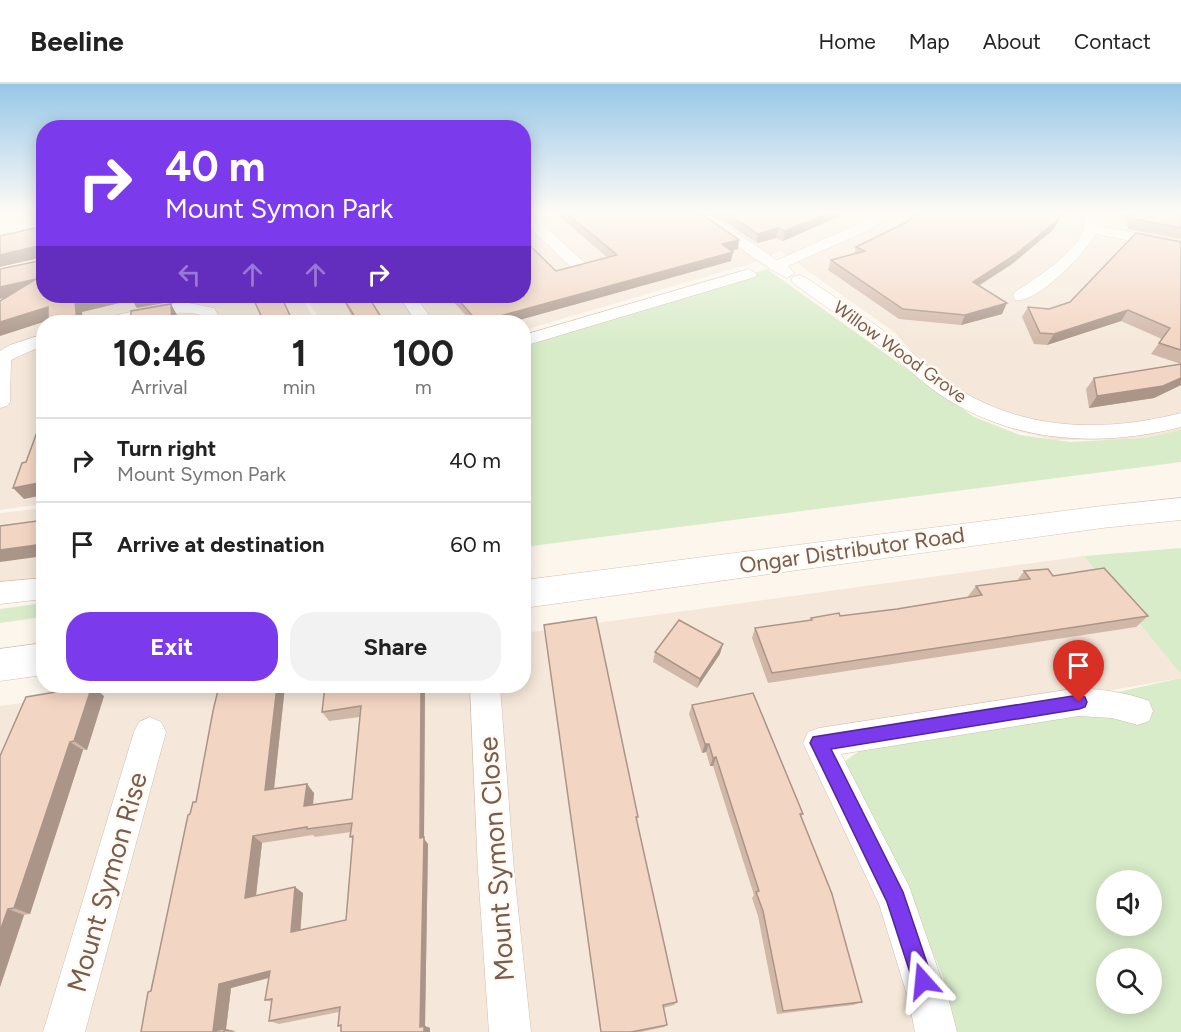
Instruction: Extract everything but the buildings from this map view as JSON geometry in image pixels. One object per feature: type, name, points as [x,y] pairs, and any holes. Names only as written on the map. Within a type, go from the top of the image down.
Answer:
[{"type":"street","points":[[565,256],[581,268]]},
{"type":"street","name":"Willow Wood Grove","points":[[762,256],[892,346],[953,394],[1003,420],[1047,431],[1094,433],[1152,428],[1181,420]]},
{"type":"street","points":[[787,273],[815,256]]},
{"type":"street","points":[[1021,296],[1069,256]]},
{"type":"street","points":[[531,339],[749,274]]},
{"type":"street","points":[[141,315],[176,307],[196,307],[208,312],[210,315]]},
{"type":"street","points":[[0,402],[2,358],[36,342]]},
{"type":"street","name":"Ongar Distributor Road","points":[[531,593],[1091,518],[1181,509]]},
{"type":"street","points":[[0,593],[36,589]]},
{"type":"street","points":[[0,665],[36,660]]},
{"type":"street","name":"Mount Symon Close","points":[[485,693],[496,871],[510,1032]]},
{"type":"street","points":[[936,1032],[929,1001],[896,899],[819,743],[1079,702],[1112,704],[1138,711]]},
{"type":"street","name":"Mount Symon Rise","points":[[63,1032],[150,732]]},
{"type":"shaded area","points":[[531,256],[768,256],[753,263],[531,328],[531,315],[317,315],[309,303],[531,303]]},
{"type":"shaded area","points":[[787,256],[1181,256],[1181,432],[1138,440],[1054,440],[1014,430],[956,400],[894,332]]},
{"type":"shaded area","points":[[36,302],[305,303],[312,315],[36,315],[36,505],[0,510],[0,311]]},
{"type":"shaded area","points":[[36,509],[36,599],[0,604],[0,513]]},
{"type":"shaded area","points":[[1084,556],[1181,674],[1181,678],[817,742],[934,1032],[0,1032],[0,706],[96,693],[531,693],[531,632]]},
{"type":"green space","points":[[767,269],[974,417],[1020,435],[1070,442],[1146,438],[1181,430],[1181,462],[531,546],[531,341]]},
{"type":"green space","points":[[1181,548],[1181,674],[1084,556]]},
{"type":"green space","points":[[36,604],[36,618],[0,623],[0,609]]},
{"type":"green space","points":[[1181,678],[1181,1032],[957,1032],[942,974],[907,894],[841,764],[862,749]]},
{"type":"route","points":[[923,981],[896,899],[819,743],[1079,702]]}]
